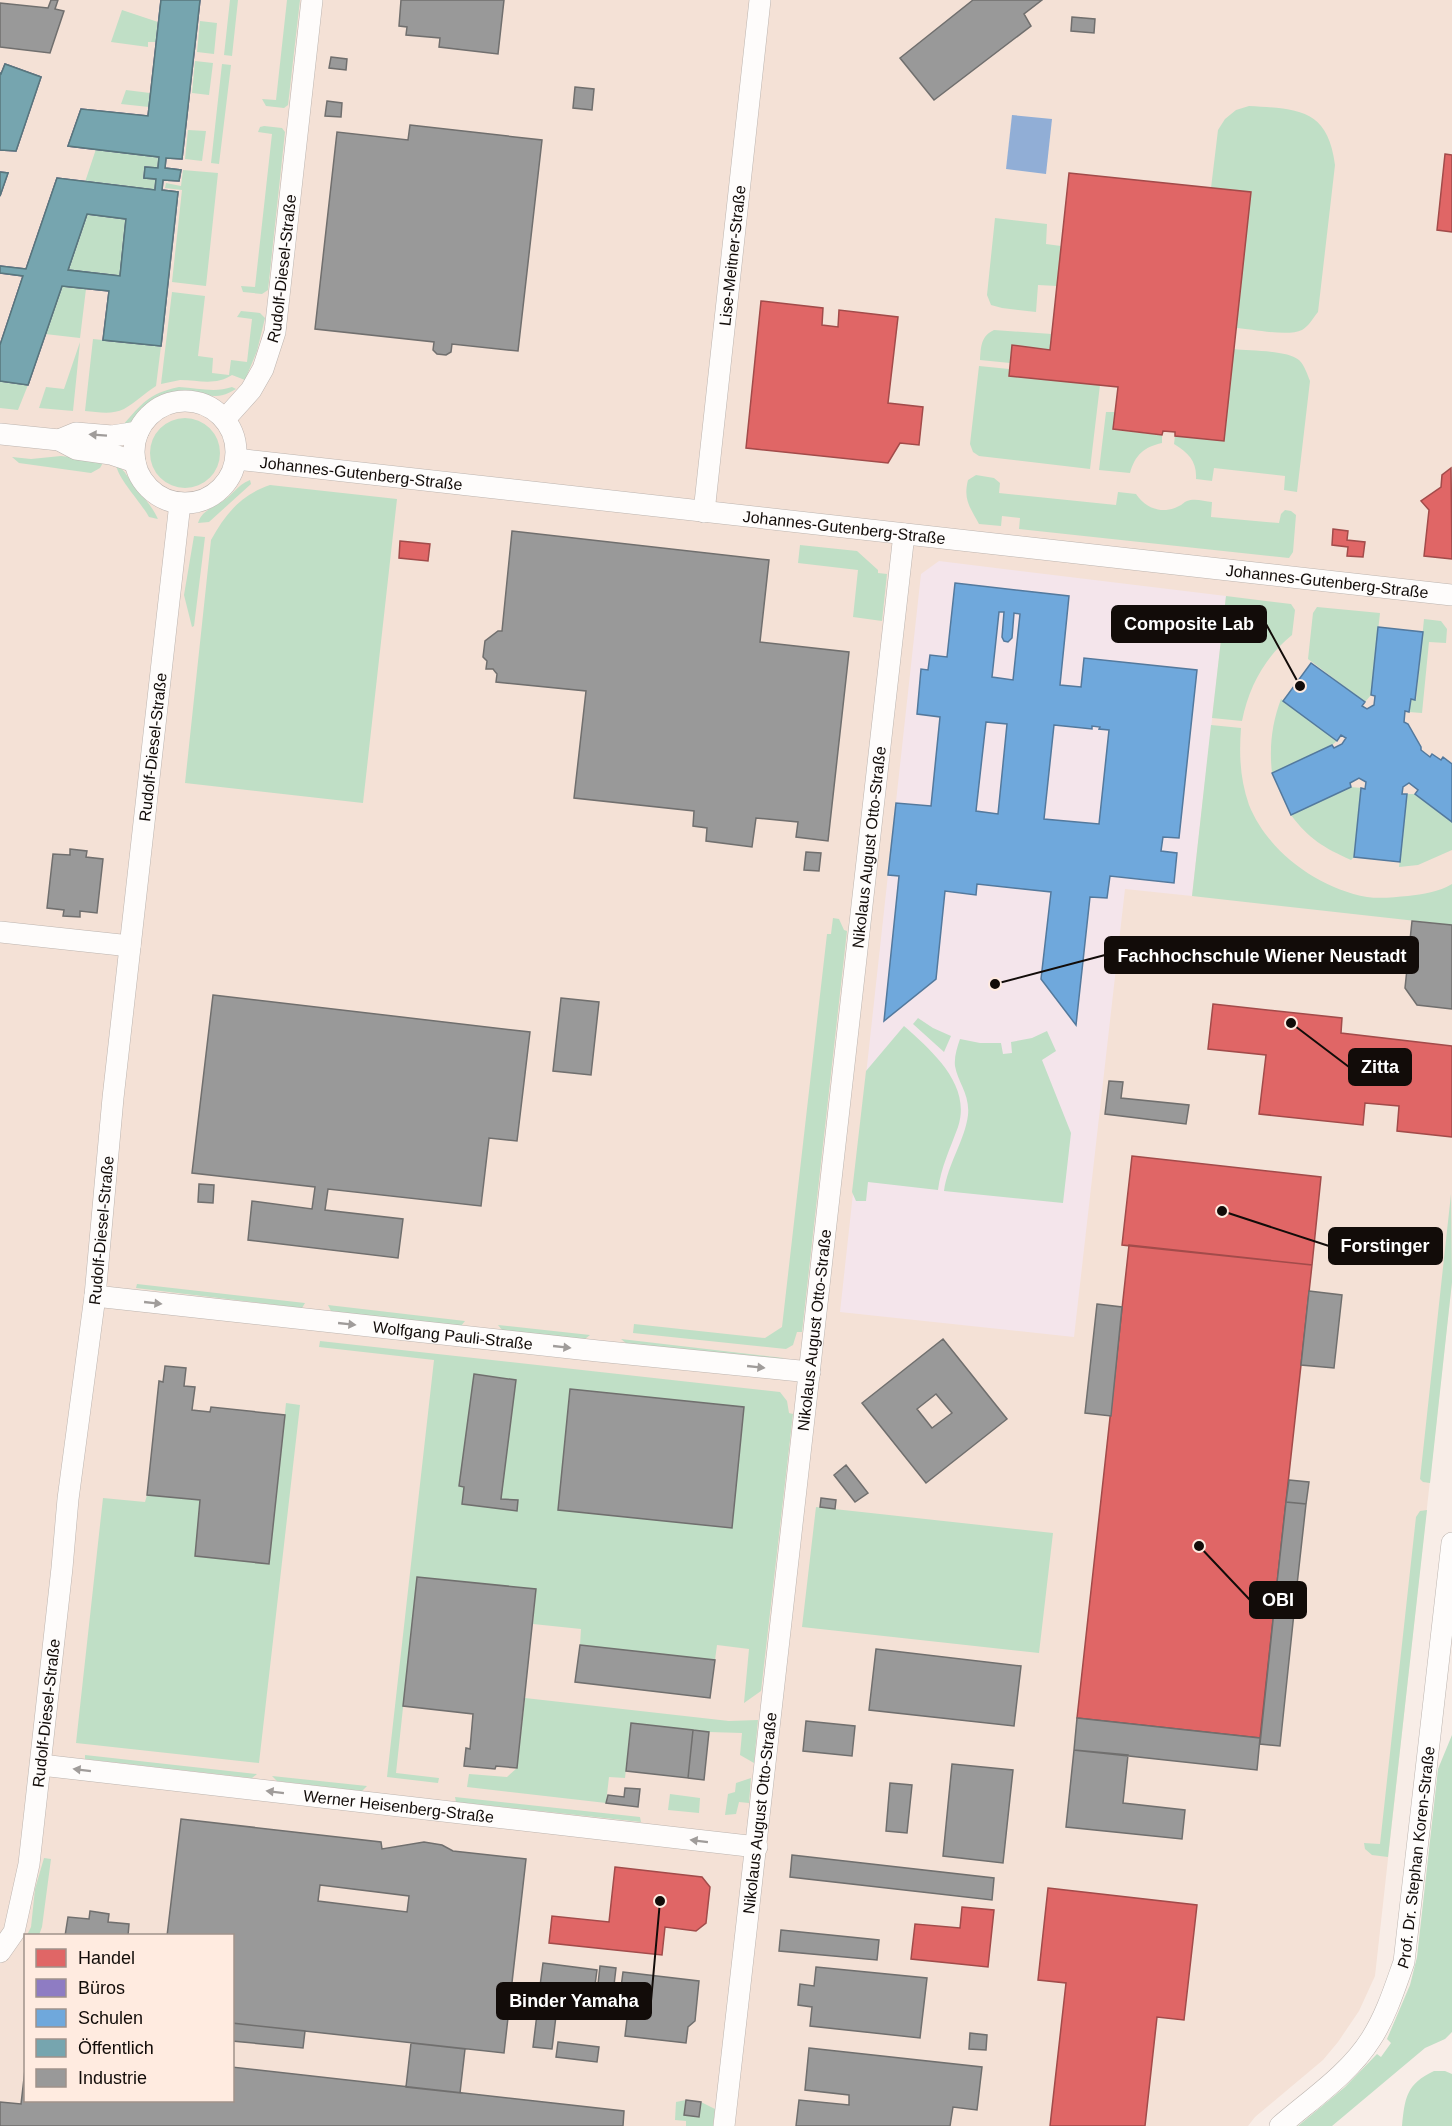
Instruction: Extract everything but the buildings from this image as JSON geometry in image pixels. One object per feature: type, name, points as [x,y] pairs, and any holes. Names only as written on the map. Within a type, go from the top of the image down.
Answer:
[{"type":"street","name":"Rudolf-Diesel-Straße","points":[[225,419],[251,390],[263,369],[275,332],[312,0]]},
{"type":"street","name":"Lise-Meitner-Straße","points":[[704,512],[760,0]]},
{"type":"street","points":[[185,401],[208,406],[225,419],[234,435],[236,459],[231,476],[219,491],[199,502],[180,503],[163,498],[149,489],[139,476],[135,447],[148,416],[165,405],[185,401]]},
{"type":"street","points":[[59,440],[76,433],[112,435],[135,447]]},
{"type":"street","points":[[0,434],[59,440],[76,449],[111,454],[135,447]]},
{"type":"street","name":"Johannes-Gutenberg-Straße","points":[[236,459],[1452,595]]},
{"type":"street","name":"Rudolf-Diesel-Straße","points":[[0,1952],[14,1932],[29,1864],[68,1499],[95,1296],[113,1098],[180,503]]},
{"type":"street","name":"Nikolaus August Otto-Straße","points":[[724,2126],[903,534]]},
{"type":"street","points":[[0,932],[130,946]]},
{"type":"street","name":"Wolfgang Pauli-Straße","points":[[95,1296],[810,1372]]},
{"type":"street","name":"Prof. Dr. Stephan Koren-Straße","points":[[1281,2126],[1350,2066],[1371,2038],[1404,1962],[1452,1543]]},
{"type":"street","name":"Werner Heisenberg-Straße","points":[[41,1765],[757,1847]]},
{"type":"shaded area","points":[[0,0],[1452,0],[1452,1282],[1375,1976],[1359,2011],[1323,2060],[1255,2117],[1248,2126],[0,2126]]},
{"type":"shaded area","points":[[939,561],[1226,596],[1192,896],[1125,889],[1074,1337],[840,1312],[921,574]]},
{"type":"green space","points":[[230,0],[238,0],[232,56],[224,55]]},
{"type":"green space","points":[[287,0],[300,0],[288,105],[284,108],[266,106],[262,99],[276,100]]},
{"type":"green space","points":[[122,10],[158,22],[156,42],[148,42],[148,47],[111,42]]},
{"type":"green space","points":[[200,21],[217,23],[214,54],[197,52]]},
{"type":"green space","points":[[195,61],[213,63],[209,95],[192,93]]},
{"type":"green space","points":[[222,64],[231,65],[219,164],[211,163]]},
{"type":"green space","points":[[126,90],[150,93],[149,107],[121,104]]},
{"type":"green space","points":[[1249,106],[1282,108],[1307,115],[1325,132],[1335,165],[1318,312],[1307,326],[1296,332],[1279,333],[1236,328],[1211,188],[1218,130],[1225,119],[1236,110]]},
{"type":"green space","points":[[260,127],[282,128],[285,132],[268,290],[262,294],[243,292],[241,286],[255,287],[272,134],[258,132]]},
{"type":"green space","points":[[188,130],[206,131],[202,161],[185,159]]},
{"type":"green space","points":[[96,149],[159,157],[158,168],[145,167],[144,178],[156,179],[155,190],[85,182]]},
{"type":"green space","points":[[183,170],[218,173],[206,286],[172,282],[182,190],[165,188],[166,183],[181,186]]},
{"type":"green space","points":[[87,214],[126,219],[120,276],[68,270]]},
{"type":"green space","points":[[995,218],[1047,224],[1046,244],[1061,246],[1057,286],[1038,285],[1036,312],[991,305],[987,295]]},
{"type":"green space","points":[[62,286],[86,289],[80,338],[45,334]]},
{"type":"green space","points":[[172,292],[205,296],[198,356],[213,358],[212,373],[229,375],[231,360],[247,362],[252,319],[237,317],[241,311],[260,313],[265,318],[257,351],[245,380],[232,375],[207,382],[180,380],[161,384]]},
{"type":"green space","points":[[994,330],[1052,334],[1050,350],[1012,345],[1010,363],[980,360],[984,338]]},
{"type":"green space","points":[[93,339],[161,346],[156,386],[119,411],[105,413],[85,411]]},
{"type":"green space","points":[[80,342],[73,411],[39,408],[46,387],[64,389]]},
{"type":"green space","points":[[1234,349],[1286,354],[1299,360],[1306,370],[1310,381],[1297,492],[1284,490],[1285,476],[1214,468],[1212,481],[1196,479],[1191,458],[1174,444],[1175,436],[1223,441]]},
{"type":"green space","points":[[979,366],[1009,369],[1009,376],[1100,385],[1090,469],[979,456],[973,452],[970,444]]},
{"type":"green space","points":[[0,381],[28,385],[18,410],[0,408]]},
{"type":"green space","points":[[179,387],[213,390],[232,387],[236,389],[219,396],[188,392],[167,395],[153,402],[128,424],[121,427],[152,396]]},
{"type":"green space","points":[[1106,412],[1115,412],[1113,430],[1162,435],[1162,443],[1141,453],[1130,473],[1099,470]]},
{"type":"green space","points":[[192,418],[205,424],[214,433],[218,439],[220,453],[218,467],[210,478],[199,486],[178,488],[160,478],[152,467],[150,446],[160,428],[171,420]]},
{"type":"green space","points":[[61,456],[104,461],[100,468],[91,473],[19,463],[12,457],[31,459]]},
{"type":"green space","points":[[116,465],[125,472],[158,519],[149,517],[121,477]]},
{"type":"green space","points":[[976,475],[994,478],[1000,483],[999,493],[1116,505],[1118,492],[1136,494],[1144,503],[1160,510],[1173,509],[1186,501],[1199,500],[1212,502],[1211,517],[1279,523],[1281,514],[1285,510],[1291,511],[1296,515],[1293,552],[1289,558],[1019,529],[1020,518],[1002,516],[1001,526],[979,524],[968,503],[966,493],[968,480]]},
{"type":"green space","points":[[250,480],[251,484],[209,522],[198,523],[205,512]]},
{"type":"green space","points":[[270,485],[397,499],[363,803],[185,783],[211,540],[222,521],[235,506],[251,494]]},
{"type":"green space","points":[[194,536],[205,537],[194,626],[192,627],[184,595]]},
{"type":"green space","points":[[800,545],[857,551],[878,570],[878,573],[887,574],[882,621],[853,617],[858,570],[798,563]]},
{"type":"green space","points":[[1226,596],[1291,604],[1295,610],[1292,635],[1274,653],[1260,673],[1249,696],[1242,721],[1212,718]]},
{"type":"green space","points":[[1317,607],[1380,613],[1371,695],[1365,702],[1308,659],[1313,613]]},
{"type":"green space","points":[[1424,619],[1441,621],[1447,629],[1446,643],[1429,642],[1422,713],[1409,712],[1411,699],[1416,700]]},
{"type":"green space","points":[[1281,699],[1337,741],[1272,773],[1272,735]]},
{"type":"green space","points":[[1211,725],[1241,728],[1241,767],[1249,805],[1269,838],[1297,865],[1331,885],[1367,897],[1388,898],[1419,894],[1436,891],[1452,884],[1452,925],[1192,896]]},
{"type":"green space","points":[[1351,787],[1361,788],[1354,857],[1351,860],[1317,842],[1291,815]]},
{"type":"green space","points":[[1407,794],[1415,794],[1452,822],[1452,850],[1418,865],[1399,867]]},
{"type":"green space","points":[[833,918],[839,919],[844,930],[847,931],[802,1332],[797,1332],[793,1345],[786,1349],[633,1333],[634,1324],[765,1338],[782,1327],[827,934],[831,934]]},
{"type":"green space","points":[[918,1018],[951,1036],[944,1052],[913,1024]]},
{"type":"green space","points":[[904,1026],[937,1058],[954,1083],[961,1112],[958,1127],[938,1190],[868,1182],[866,1201],[856,1201],[852,1192],[866,1071]]},
{"type":"green space","points":[[1047,1031],[1056,1051],[1042,1060],[1071,1133],[1063,1203],[944,1191],[968,1115],[966,1095],[955,1066],[955,1056],[960,1039],[980,1043],[1001,1043],[1003,1054],[1012,1053],[1011,1042],[1032,1038]]},
{"type":"green space","points":[[1451,1194],[1452,1282],[1430,1483],[1420,1479]]},
{"type":"green space","points":[[137,1284],[305,1303],[302,1308],[136,1288]]},
{"type":"green space","points":[[328,1305],[465,1321],[461,1326],[331,1311]]},
{"type":"green space","points":[[498,1325],[590,1335],[585,1339],[502,1330]]},
{"type":"green space","points":[[621,1339],[784,1358],[774,1361],[627,1344]]},
{"type":"green space","points":[[320,1341],[780,1392],[787,1401],[789,1413],[793,1414],[761,1691],[744,1703],[749,1649],[717,1645],[715,1660],[580,1645],[581,1629],[533,1624],[536,1589],[417,1577],[396,1773],[439,1778],[438,1783],[387,1777],[434,1360],[319,1347]]},
{"type":"green space","points":[[286,1403],[300,1405],[259,1763],[76,1743],[103,1498],[145,1502],[147,1495],[200,1500],[195,1556],[269,1564]]},
{"type":"green space","points":[[816,1507],[1053,1533],[1039,1653],[802,1627]]},
{"type":"green space","points":[[1427,1510],[1388,1857],[1372,1855],[1365,1849],[1364,1843],[1380,1844],[1416,1517],[1420,1511]]},
{"type":"green space","points":[[525,1698],[729,1721],[758,1720],[754,1763],[740,1755],[742,1733],[709,1732],[631,1723],[625,1778],[609,1777],[606,1803],[467,1787],[469,1774],[507,1777],[517,1768]]},
{"type":"green space","points":[[1452,1735],[1452,2032],[1445,2039],[1425,2048],[1332,2126],[1298,2126],[1345,2087],[1377,2054],[1381,2057],[1391,2043],[1387,2039],[1410,1985],[1417,1957],[1438,1769]]},
{"type":"green space","points":[[85,1755],[257,1774],[252,1778],[85,1759]]},
{"type":"green space","points":[[272,1776],[367,1786],[362,1791],[277,1781]]},
{"type":"green space","points":[[751,1778],[749,1803],[739,1802],[736,1814],[725,1815],[728,1794],[735,1792],[736,1783]]},
{"type":"green space","points":[[670,1794],[700,1798],[699,1813],[668,1810]]},
{"type":"green space","points":[[455,1797],[640,1817],[641,1822],[456,1802]]},
{"type":"green space","points":[[44,1858],[51,1859],[42,1927],[39,1934],[28,1934],[31,1927],[35,1889]]},
{"type":"green space","points":[[1434,2071],[1445,2071],[1452,2074],[1452,2126],[1402,2126],[1404,2107],[1412,2087]]},
{"type":"green space","points":[[686,2100],[684,2115],[699,2117],[701,2102],[715,2109],[713,2126],[686,2126],[686,2121],[675,2120],[676,2102]]},
{"type":"water","points":[[1012,115],[1052,119],[1046,174],[1006,169]]},
{"type":"place","name":"Composite Lab","points":[[1300,686]]},
{"type":"place","name":"Fachhochschule Wiener Neustadt","points":[[995,984]]},
{"type":"place","name":"Zitta","points":[[1291,1023]]},
{"type":"place","name":"Forstinger","points":[[1222,1211]]},
{"type":"place","name":"OBI","points":[[1199,1546]]},
{"type":"place","name":"Binder Yamaha","points":[[660,1901]]}]
